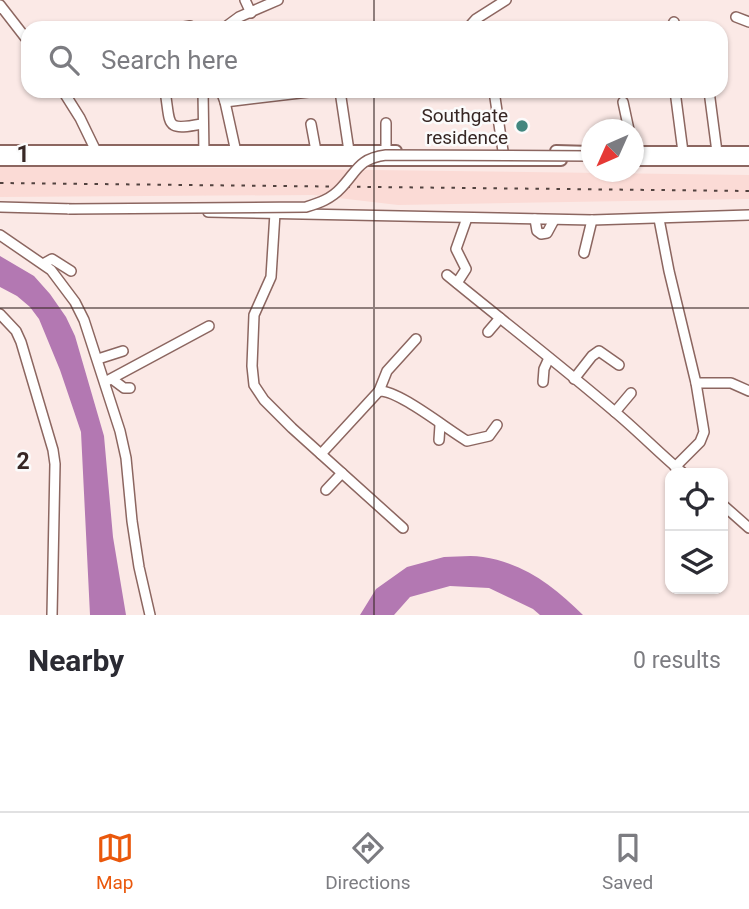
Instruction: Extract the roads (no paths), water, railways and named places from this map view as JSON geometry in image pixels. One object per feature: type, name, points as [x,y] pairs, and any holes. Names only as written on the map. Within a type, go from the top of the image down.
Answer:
[{"type":"main road","points":[[0,151],[96,151],[204,156],[236,152],[503,151],[581,155]]},
{"type":"main road","points":[[644,155],[749,152]]},
{"type":"main road","points":[[0,160],[204,156],[581,156]]},
{"type":"main road","points":[[644,156],[749,160]]},
{"type":"street","points":[[245,0],[251,13]]},
{"type":"street","points":[[234,21],[278,0]]},
{"type":"street","points":[[474,21],[506,0]]},
{"type":"street","points":[[0,5],[21,32]]},
{"type":"street","points":[[736,17],[749,22]]},
{"type":"street","points":[[67,98],[96,151]]},
{"type":"street","points":[[166,98],[173,126],[178,128],[202,124]]},
{"type":"street","points":[[202,98],[204,156]]},
{"type":"street","points":[[224,98],[236,152]]},
{"type":"street","points":[[225,102],[258,98]]},
{"type":"street","points":[[341,98],[349,151]]},
{"type":"street","points":[[495,98],[503,151]]},
{"type":"street","points":[[676,98],[683,152]]},
{"type":"street","points":[[710,98],[717,152]]},
{"type":"street","points":[[623,102],[626,119]]},
{"type":"street","points":[[386,123],[386,151]]},
{"type":"street","points":[[311,124],[316,151]]},
{"type":"street","points":[[69,209],[306,207],[326,201],[341,189],[356,167],[372,157],[581,156]]},
{"type":"street","points":[[0,207],[554,220],[749,215]]},
{"type":"street","points":[[275,213],[271,277],[254,315],[254,385],[264,400],[403,528]]},
{"type":"street","points":[[457,283],[466,269],[456,250],[467,218]]},
{"type":"street","points":[[535,219],[537,231],[541,234],[547,233],[554,220]]},
{"type":"street","points":[[659,219],[696,383],[704,432],[700,443],[681,468]]},
{"type":"street","points":[[584,253],[592,220]]},
{"type":"street","points":[[0,235],[51,270],[75,302],[108,381],[127,458],[132,521],[150,615]]},
{"type":"street","points":[[43,264],[52,259],[71,271]]},
{"type":"street","points":[[447,275],[615,412],[677,468]]},
{"type":"street","points":[[0,314],[16,331],[21,342],[54,450],[52,615]]},
{"type":"street","points":[[488,332],[500,318]]},
{"type":"street","points":[[108,381],[209,326]]},
{"type":"street","points":[[321,454],[379,391],[387,371],[416,339]]},
{"type":"street","points":[[98,359],[123,351]]},
{"type":"street","points":[[574,379],[599,351],[619,365]]},
{"type":"street","points":[[543,383],[548,358]]},
{"type":"street","points":[[108,381],[130,388]]},
{"type":"street","points":[[696,383],[731,383],[749,391]]},
{"type":"street","points":[[379,391],[384,390],[397,396],[467,441],[489,436],[497,425]]},
{"type":"street","points":[[615,412],[631,393]]},
{"type":"street","points":[[439,440],[440,425]]},
{"type":"street","points":[[326,490],[342,473]]},
{"type":"street","points":[[728,509],[749,528]]},
{"type":"railway","points":[[0,183],[749,191]]},
{"type":"place","name":"Southgate residence","points":[[522,126]]}]
